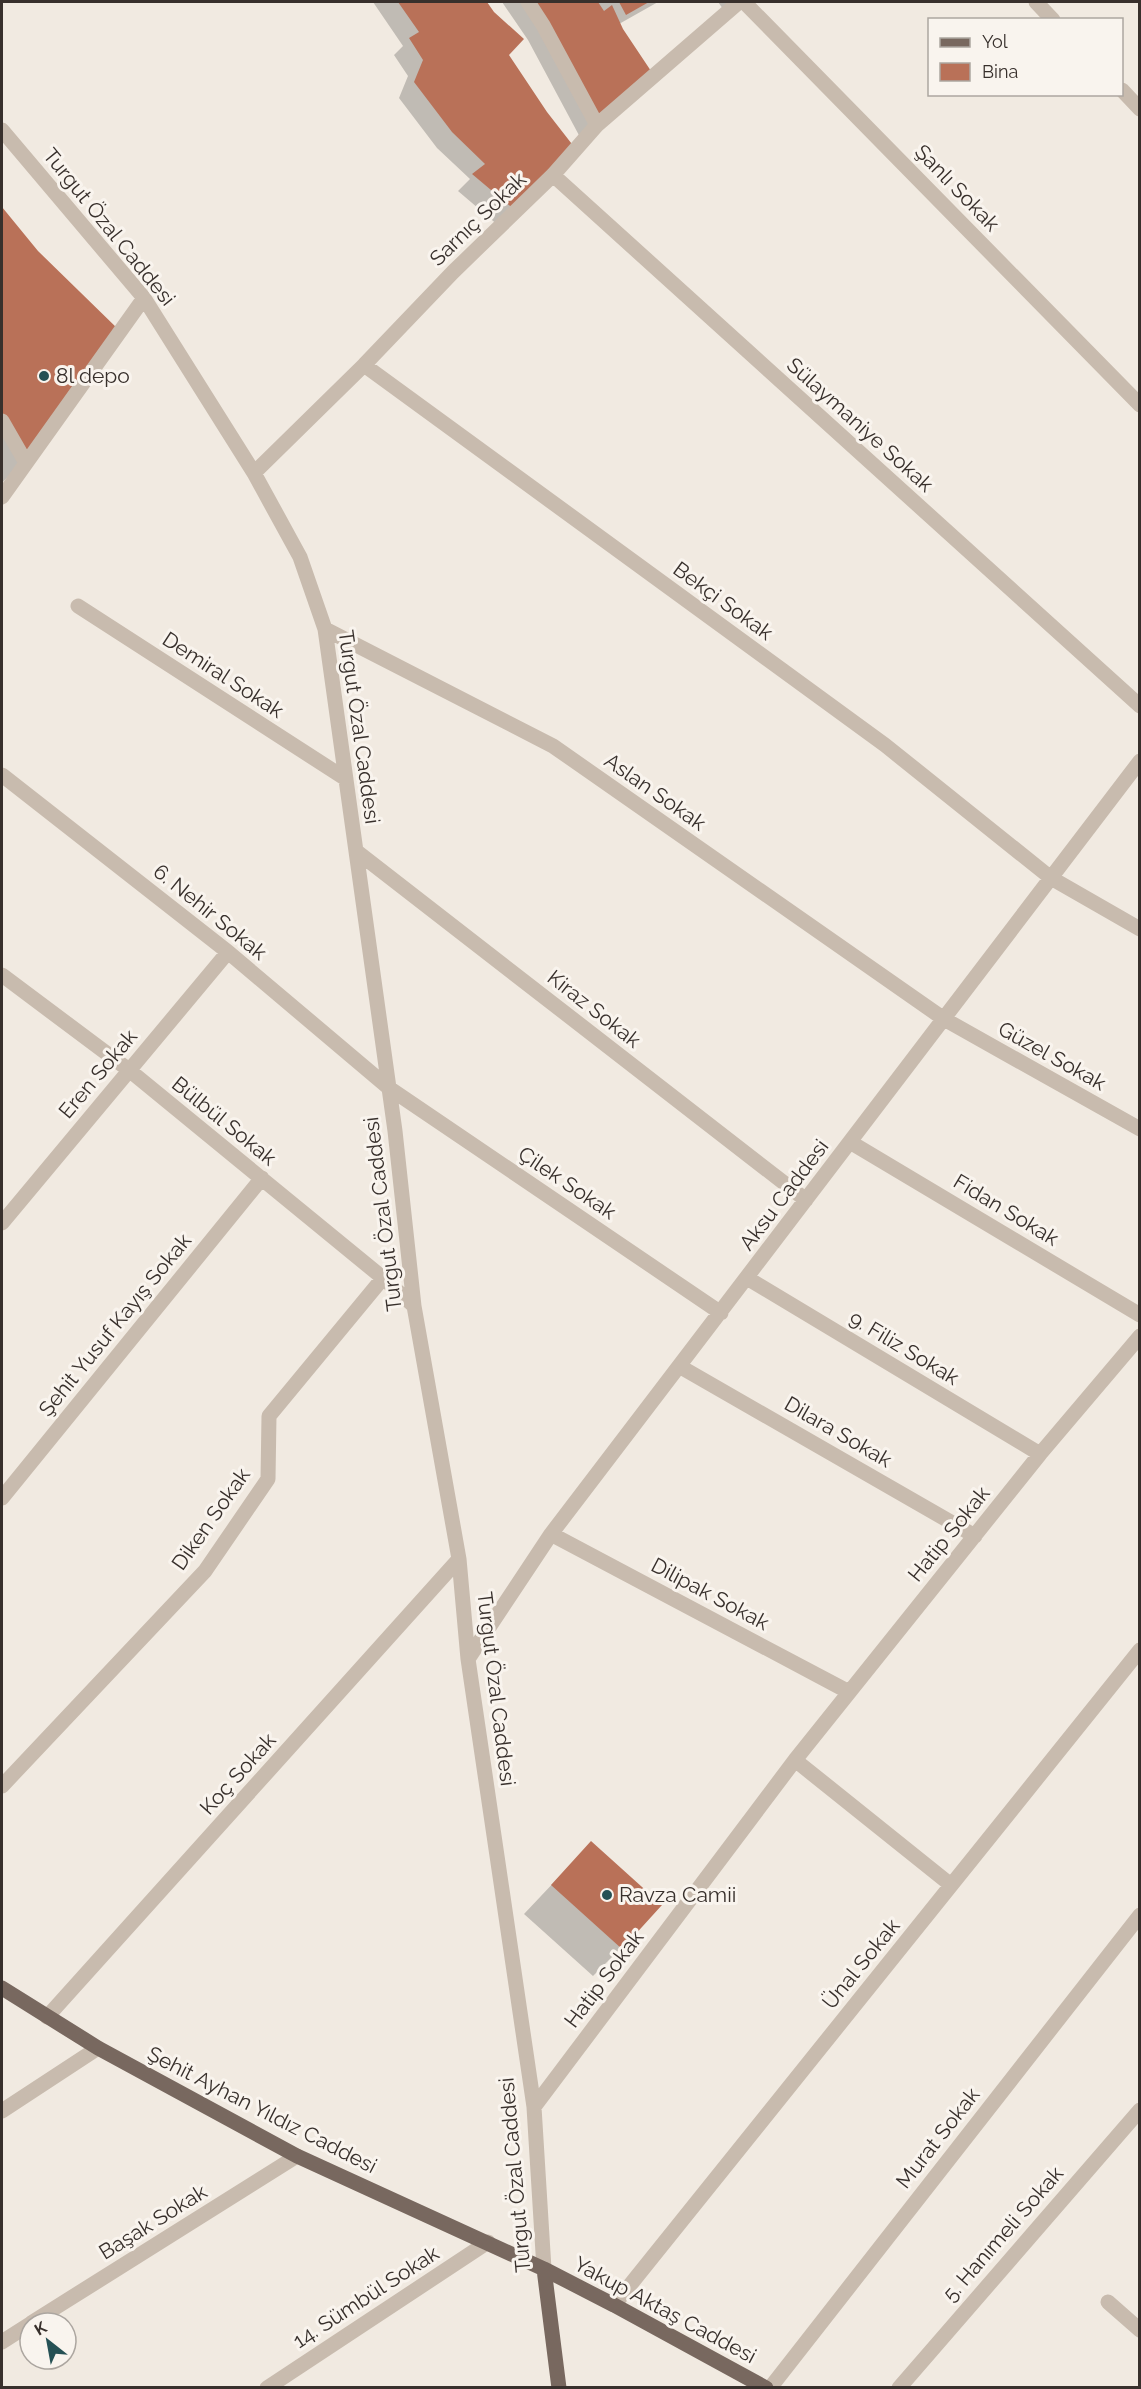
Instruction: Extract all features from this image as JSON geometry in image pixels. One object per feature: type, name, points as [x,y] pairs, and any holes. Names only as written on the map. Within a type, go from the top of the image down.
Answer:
[{"type":"main road","name":"Şehit Ayhan Yıldız Caddesi","points":[[2,1988],[98,2048],[297,2156],[544,2269]]},
{"type":"main road","name":"Yakup Aktaş Caddesi","points":[[544,2269],[768,2388]]},
{"type":"main road","name":"Turgut Özal Caddesi","points":[[544,2269],[559,2388]]},
{"type":"street","points":[[528,2],[597,124]]},
{"type":"street","name":"Sarnıç Sokak","points":[[254,473],[364,365],[453,272],[553,175],[597,124],[739,2]]},
{"type":"street","name":"Şanlı Sokak","points":[[744,2],[1140,405]]},
{"type":"street","points":[[1036,2],[1051,18]]},
{"type":"street","points":[[1123,91],[1140,109]]},
{"type":"street","name":"Turgut Özal Caddesi","points":[[2,130],[144,298],[254,473],[300,556],[325,629],[389,1088],[414,1306],[459,1558],[468,1659],[534,2107],[544,2269]]},
{"type":"street","name":"Sülaymaniye Sokak","points":[[553,175],[1140,706]]},
{"type":"street","points":[[2,497],[25,461],[144,298]]},
{"type":"street","name":"Bekçi Sokak","points":[[364,365],[885,745],[1051,878],[1140,928]]},
{"type":"street","points":[[2,420],[25,461]]},
{"type":"street","name":"Demiral Sokak","points":[[78,606],[346,779]]},
{"type":"street","name":"Aslan Sokak","points":[[325,629],[553,746],[944,1019]]},
{"type":"street","name":"Aksu Caddesi","points":[[468,1659],[551,1534],[1140,761]]},
{"type":"street","name":"6. Nehir Sokak","points":[[2,775],[228,952],[389,1088]]},
{"type":"street","name":"Kiraz Sokak","points":[[356,851],[806,1200]]},
{"type":"street","name":"Eren Sokak","points":[[2,1223],[7,1206],[129,1070],[228,952]]},
{"type":"street","name":"Bülbül Sokak","points":[[2,975],[129,1070],[414,1306]]},
{"type":"street","name":"Güzel Sokak","points":[[944,1019],[1140,1129]]},
{"type":"street","name":"Çilek Sokak","points":[[389,1088],[721,1313]]},
{"type":"street","name":"Fidan Sokak","points":[[850,1142],[1140,1315]]},
{"type":"street","name":"Şehit Yusuf Kayış Sokak","points":[[2,1498],[262,1178]]},
{"type":"street","name":"Diken Sokak","points":[[2,1786],[205,1571],[268,1479],[269,1416],[383,1278]]},
{"type":"street","name":"9. Filiz Sokak","points":[[747,1278],[1040,1454]]},
{"type":"street","name":"Hatip Sokak","points":[[534,2107],[795,1760],[1040,1454],[1140,1336]]},
{"type":"street","name":"Dilara Sokak","points":[[679,1366],[975,1536]]},
{"type":"street","name":"Dilipak Sokak","points":[[551,1534],[849,1692]]},
{"type":"street","name":"Koç Sokak","points":[[47,2017],[459,1558]]},
{"type":"street","name":"Ünal Sokak","points":[[614,2305],[1140,1650]]},
{"type":"street","points":[[795,1760],[951,1885]]},
{"type":"street","name":"Murat Sokak","points":[[768,2388],[1140,1915]]},
{"type":"street","points":[[2,2111],[98,2048]]},
{"type":"street","name":"5. Hanımeli Sokak","points":[[899,2388],[1140,2110]]},
{"type":"street","name":"Başak Sokak","points":[[52,2311],[297,2156]]},
{"type":"street","name":"14. Sümbül Sokak","points":[[267,2388],[488,2242]]},
{"type":"street","points":[[1108,2302],[1140,2330]]},
{"type":"street","name":"Başak Sokak","points":[[2,2342],[18,2332]]},
{"type":"building","points":[[398,2],[487,2],[494,12],[524,39],[509,55],[547,112],[575,148],[516,211],[472,174],[485,164],[452,132],[414,82],[423,60],[409,38],[419,32]]},
{"type":"building","points":[[528,2],[598,2],[604,11],[612,5],[623,29],[655,77],[597,125]]},
{"type":"building","points":[[619,2],[649,2],[626,15]]},
{"type":"building","name":"8l depo","points":[[2,207],[38,251],[120,331],[25,461],[2,421]]},
{"type":"building","name":"Ravza Camii","points":[[591,1841],[662,1905],[622,1949],[551,1885]]},
{"type":"place","name":"8l depo","points":[[44,376]]},
{"type":"place","name":"Ravza Camii","points":[[607,1895]]}]
